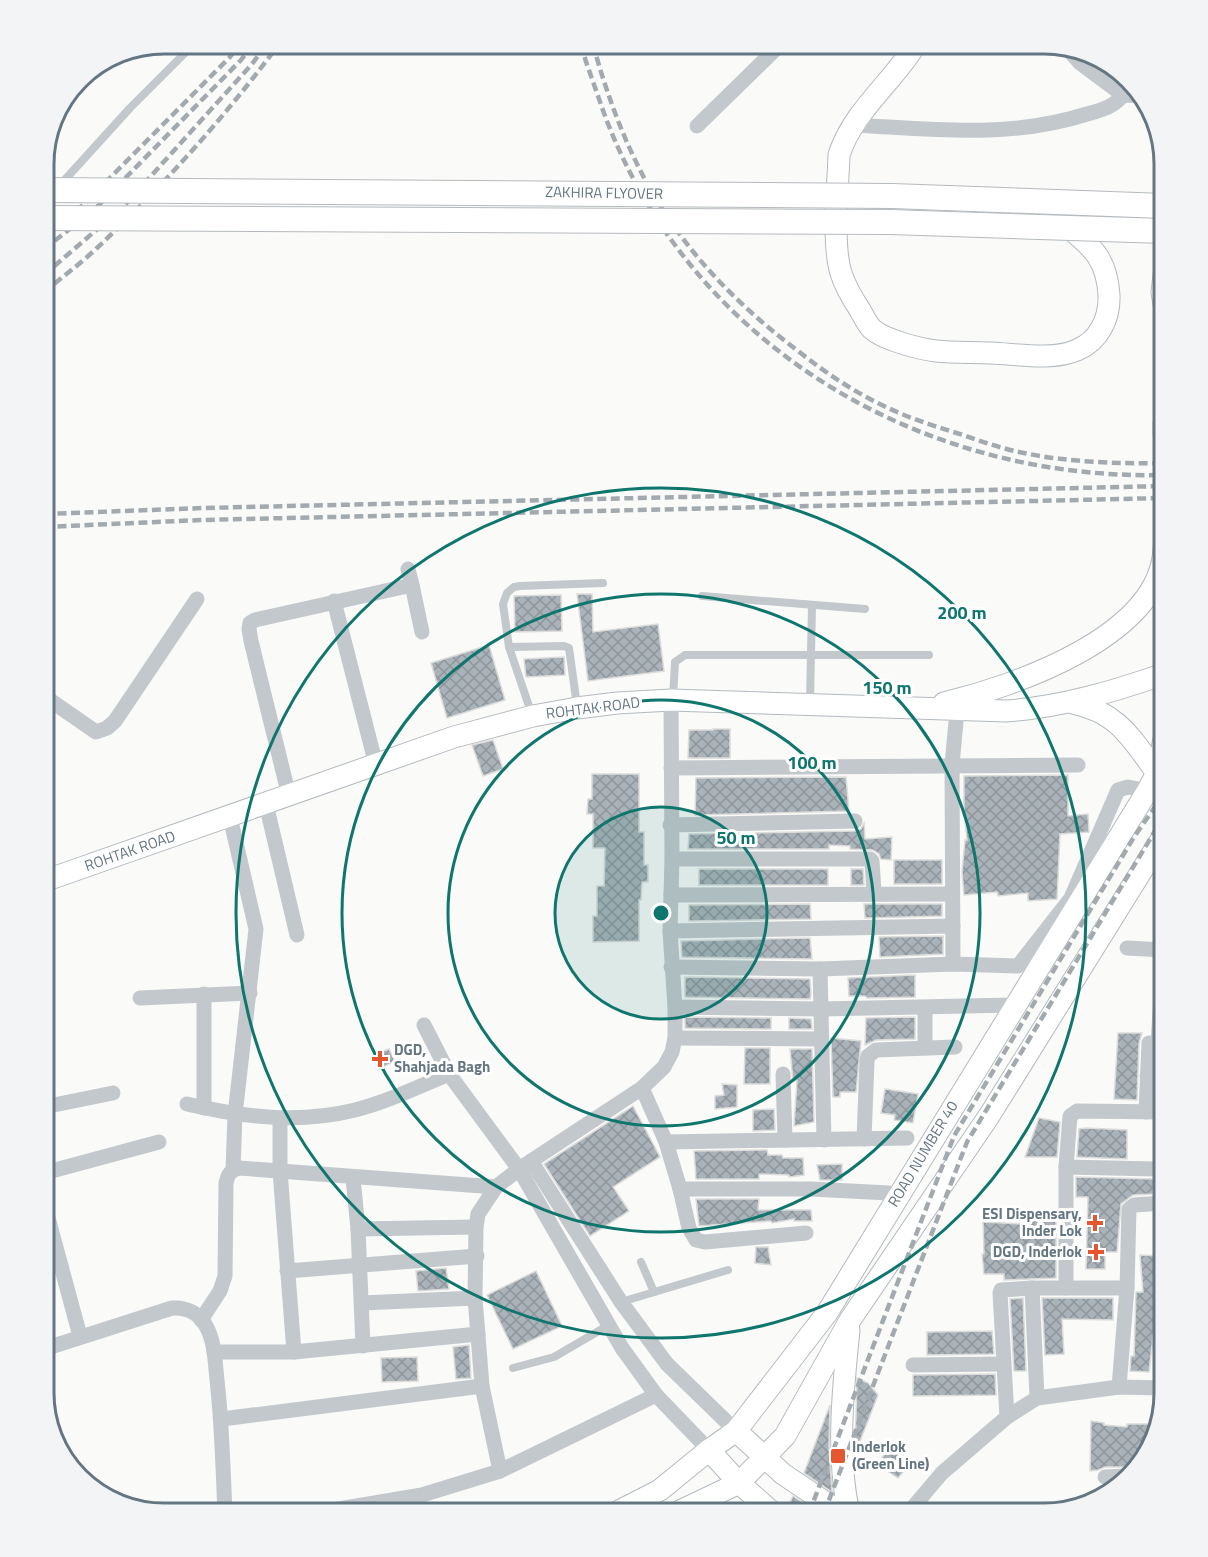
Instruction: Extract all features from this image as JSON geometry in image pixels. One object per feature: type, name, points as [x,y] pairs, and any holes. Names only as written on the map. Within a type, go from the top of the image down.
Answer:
[{"type":"main road","points":[[908,54],[853,125],[843,142],[839,155],[837,249],[841,272],[850,295],[872,329],[905,345],[936,351],[1050,356],[1076,351],[1090,343],[1104,326],[1108,314],[1108,280],[1102,261],[1090,245],[1069,228]]},
{"type":"main road","name":"ZAKHIRA FLYOVER","points":[[54,202],[892,196],[1154,206]]},
{"type":"main road","name":"ZAKHIRA FLYOVER","points":[[54,202],[890,222],[1154,231]]},
{"type":"main road","points":[[914,710],[972,696],[1047,668],[1111,633],[1139,608],[1154,587]]},
{"type":"main road","name":"ROHTAK ROAD","points":[[54,878],[454,737],[533,716],[617,703],[672,700],[914,710],[1006,711],[1036,709],[1071,702],[1154,677]]},
{"type":"main road","points":[[1071,702],[1093,707],[1112,718],[1129,735],[1154,782]]},
{"type":"main road","name":"ROAD NUMBER 40","points":[[636,1503],[660,1490],[736,1431],[827,1313],[1014,1005],[1154,789]]},
{"type":"main road","name":"ROAD NUMBER 40","points":[[698,1503],[739,1483],[785,1436],[850,1320],[989,1116],[1154,851]]},
{"type":"main road","points":[[846,1503],[843,1458],[845,1370],[850,1320]]},
{"type":"main road","points":[[736,1431],[783,1474],[825,1503]]},
{"type":"main road","points":[[709,1450],[761,1503]]},
{"type":"street","points":[[697,126],[771,54]]},
{"type":"street","points":[[1077,59],[1123,95],[1130,95]]},
{"type":"street","points":[[853,125],[975,132],[1006,131],[1067,120],[1107,108],[1117,103],[1123,95],[1122,86]]},
{"type":"street","points":[[408,569],[422,632]]},
{"type":"street","points":[[289,796],[251,641],[250,623],[334,601],[412,585]]},
{"type":"street","points":[[54,703],[96,732],[107,728],[115,721],[197,599]]},
{"type":"street","points":[[334,601],[376,765]]},
{"type":"street","points":[[500,1472],[482,1386],[475,1298],[478,1214],[496,1186],[642,1088],[664,1067],[672,1052],[675,1038],[675,1007],[670,932],[672,700]]},
{"type":"street","points":[[953,964],[952,765],[957,711]]},
{"type":"street","points":[[670,768],[1078,765]]},
{"type":"street","points":[[671,967],[820,969],[953,964],[1018,966],[1071,898],[1118,790],[1154,786]]},
{"type":"street","points":[[266,804],[297,935]]},
{"type":"street","points":[[230,817],[256,929],[235,1115],[233,1170]]},
{"type":"street","points":[[670,825],[855,821]]},
{"type":"street","points":[[672,859],[870,859],[874,893]]},
{"type":"street","points":[[671,895],[952,894]]},
{"type":"street","points":[[670,932],[953,926]]},
{"type":"street","points":[[1127,948],[1154,949]]},
{"type":"street","points":[[820,969],[824,1140]]},
{"type":"street","points":[[140,998],[250,993]]},
{"type":"street","points":[[204,994],[204,1108]]},
{"type":"street","points":[[675,1007],[821,1009],[1014,1005]]},
{"type":"street","points":[[925,1008],[925,1048]]},
{"type":"street","points":[[424,1025],[449,1074],[525,1165],[666,1364],[736,1431]]},
{"type":"street","points":[[675,1038],[821,1039]]},
{"type":"street","points":[[1146,1112],[1149,1042],[1154,1042]]},
{"type":"street","points":[[864,1140],[868,1056],[876,1050],[955,1047]]},
{"type":"street","points":[[187,1104],[235,1115],[279,1118],[325,1116],[384,1101],[449,1074]]},
{"type":"street","points":[[783,1074],[785,1140]]},
{"type":"street","points":[[1148,1076],[1154,1076]]},
{"type":"street","points":[[642,1088],[666,1142],[689,1228],[696,1240],[705,1242],[806,1233]]},
{"type":"street","points":[[54,1105],[113,1093]]},
{"type":"street","points":[[1066,1288],[1066,1167],[1071,1114],[1077,1112],[1154,1112]]},
{"type":"street","points":[[279,1118],[280,1171],[294,1352]]},
{"type":"street","points":[[666,1142],[907,1138]]},
{"type":"street","points":[[54,1170],[159,1143]]},
{"type":"street","points":[[525,1165],[622,1348],[656,1395],[709,1450]]},
{"type":"street","points":[[1066,1167],[1154,1168]]},
{"type":"street","points":[[201,1320],[223,1284],[226,1266],[226,1183],[228,1175],[233,1170],[239,1168],[353,1178],[496,1186]]},
{"type":"street","points":[[353,1178],[358,1230],[363,1346]]},
{"type":"street","points":[[680,1189],[812,1189],[890,1193]]},
{"type":"street","points":[[1119,1387],[1127,1288],[1130,1209],[1134,1205],[1154,1204]]},
{"type":"street","points":[[358,1230],[476,1227]]},
{"type":"street","points":[[54,1240],[80,1336]]},
{"type":"street","points":[[287,1271],[477,1256]]},
{"type":"street","points":[[1032,1288],[1037,1398]]},
{"type":"street","points":[[1007,1417],[1000,1293],[1004,1289],[1127,1288]]},
{"type":"street","points":[[362,1303],[475,1298]]},
{"type":"street","points":[[54,1345],[172,1308],[182,1307],[201,1320],[210,1337],[214,1352],[222,1419],[225,1503]]},
{"type":"street","points":[[214,1352],[294,1352],[478,1334]]},
{"type":"street","points":[[913,1365],[1003,1364]]},
{"type":"street","points":[[222,1419],[482,1386]]},
{"type":"street","points":[[917,1503],[942,1473],[1007,1417],[1037,1398],[1119,1387],[1154,1388]]},
{"type":"street","points":[[377,1503],[422,1495],[500,1472],[656,1395]]},
{"type":"street","points":[[1105,1477],[1116,1476]]},
{"type":"lane","points":[[54,193],[130,108],[184,54]]},
{"type":"lane","points":[[533,716],[509,647],[503,604],[507,593],[520,586],[603,583]]},
{"type":"lane","points":[[702,596],[865,609]]},
{"type":"lane","points":[[810,705],[812,605]]},
{"type":"lane","points":[[509,647],[564,646],[569,648],[577,708]]},
{"type":"lane","points":[[672,700],[675,662],[685,655],[929,655]]},
{"type":"lane","points":[[641,1262],[654,1292]]},
{"type":"lane","points":[[621,1302],[728,1270]]},
{"type":"lane","points":[[513,1368],[554,1357],[609,1325]]},
{"type":"building","points":[[577,594],[592,594],[593,632],[658,624],[664,671],[588,681]]},
{"type":"building","points":[[561,595],[562,631],[515,632],[514,596]]},
{"type":"building","points":[[489,645],[505,700],[447,718],[431,663]]},
{"type":"building","points":[[564,657],[565,675],[526,677],[524,659]]},
{"type":"building","points":[[730,729],[730,758],[688,758],[689,730]]},
{"type":"building","points":[[493,740],[503,769],[483,776],[472,745]]},
{"type":"building","points":[[592,774],[639,774],[639,832],[644,832],[644,865],[648,865],[648,882],[642,882],[641,900],[639,900],[639,941],[593,942],[593,916],[597,916],[597,886],[604,886],[605,848],[593,848],[593,814],[587,814],[588,799],[592,799]]},
{"type":"building","points":[[1068,775],[1068,816],[1088,814],[1089,832],[1060,834],[1057,899],[1028,901],[1028,893],[998,896],[997,892],[964,895],[962,872],[965,840],[967,840],[964,776]]},
{"type":"building","points":[[846,777],[849,811],[695,815],[696,778]]},
{"type":"building","points":[[864,823],[865,839],[892,837],[891,860],[881,859],[879,854],[873,850],[850,849],[850,846],[829,845],[829,849],[688,849],[689,834],[855,831],[861,829]]},
{"type":"building","points":[[894,860],[942,860],[942,884],[894,884]]},
{"type":"building","points":[[699,869],[828,869],[828,885],[699,885]]},
{"type":"building","points":[[851,869],[863,869],[864,885],[851,885]]},
{"type":"building","points":[[810,904],[811,919],[689,921],[689,905]]},
{"type":"building","points":[[864,904],[942,904],[942,916],[865,918]]},
{"type":"building","points":[[943,936],[943,954],[880,957],[879,937]]},
{"type":"building","points":[[810,938],[812,959],[682,957],[681,941]]},
{"type":"building","points":[[915,975],[915,997],[849,996],[848,978]]},
{"type":"building","points":[[685,977],[810,979],[811,995],[810,999],[685,997]]},
{"type":"building","points":[[685,1017],[771,1018],[771,1029],[685,1028]]},
{"type":"building","points":[[915,1017],[915,1039],[876,1040],[865,1045],[866,1018]]},
{"type":"building","points":[[789,1018],[811,1019],[812,1029],[789,1029]]},
{"type":"building","points":[[1118,1033],[1142,1033],[1139,1043],[1137,1100],[1114,1099]]},
{"type":"building","points":[[831,1038],[861,1041],[856,1092],[840,1092],[840,1097],[833,1097]]},
{"type":"building","points":[[745,1048],[770,1048],[770,1084],[744,1084]]},
{"type":"building","points":[[389,1049],[395,1061],[379,1069],[374,1059],[379,1056],[378,1053]]},
{"type":"building","points":[[790,1049],[812,1049],[814,1122],[794,1126],[797,1081],[793,1081]]},
{"type":"building","points":[[722,1084],[737,1085],[737,1107],[715,1109],[715,1096],[724,1095]]},
{"type":"building","points":[[885,1089],[918,1094],[913,1123],[894,1120],[895,1115],[881,1113]]},
{"type":"building","points":[[633,1106],[660,1157],[613,1187],[629,1211],[590,1236],[544,1164]]},
{"type":"building","points":[[774,1109],[775,1130],[753,1131],[753,1110]]},
{"type":"building","points":[[1039,1118],[1060,1122],[1057,1157],[1025,1157]]},
{"type":"building","points":[[1079,1129],[1127,1130],[1127,1159],[1077,1157]]},
{"type":"building","points":[[767,1150],[768,1155],[803,1158],[804,1175],[789,1177],[789,1175],[759,1174],[759,1179],[696,1179],[694,1151]]},
{"type":"building","points":[[842,1164],[842,1180],[820,1180],[817,1165]]},
{"type":"building","points":[[1076,1177],[1154,1179],[1153,1194],[1133,1195],[1121,1204],[1117,1252],[1105,1252],[1105,1269],[1086,1269],[1088,1197],[1076,1197]]},
{"type":"building","points":[[696,1199],[759,1199],[758,1210],[811,1210],[812,1221],[794,1221],[794,1219],[772,1223],[771,1221],[699,1226]]},
{"type":"building","points":[[1022,1215],[1056,1216],[1056,1278],[1004,1280],[1004,1274],[984,1274],[983,1222],[1022,1224]]},
{"type":"building","points":[[756,1247],[768,1247],[771,1265],[755,1263]]},
{"type":"building","points":[[1140,1255],[1154,1256],[1154,1328],[1149,1372],[1130,1371],[1131,1356],[1134,1356],[1136,1292],[1143,1292]]},
{"type":"building","points":[[446,1268],[449,1289],[418,1291],[416,1271]]},
{"type":"building","points":[[536,1271],[562,1326],[513,1349],[487,1295]]},
{"type":"building","points":[[1023,1298],[1026,1371],[1014,1371],[1010,1299]]},
{"type":"building","points":[[1042,1298],[1113,1298],[1113,1320],[1062,1319],[1064,1354],[1045,1355]]},
{"type":"building","points":[[992,1331],[994,1354],[927,1355],[927,1332]]},
{"type":"building","points":[[469,1345],[471,1378],[456,1379],[453,1347]]},
{"type":"building","points":[[417,1357],[418,1381],[382,1382],[381,1358]]},
{"type":"building","points":[[995,1374],[996,1395],[913,1396],[913,1375]]},
{"type":"building","points":[[857,1378],[868,1383],[878,1395],[855,1454]]},
{"type":"building","points":[[830,1405],[829,1446],[832,1492],[804,1473]]},
{"type":"building","points":[[1091,1421],[1104,1423],[1104,1425],[1127,1427],[1127,1424],[1149,1424],[1143,1442],[1126,1467],[1105,1467],[1090,1471]]},
{"type":"building","points":[[891,1446],[911,1462],[898,1478],[877,1464]]},
{"type":"building","points":[[793,1496],[803,1503],[790,1503]]},
{"type":"railway","points":[[54,228],[83,205],[232,54]]},
{"type":"railway","points":[[54,241],[93,211],[246,54]]},
{"type":"railway","points":[[54,266],[123,207],[260,54]]},
{"type":"railway","points":[[54,284],[97,248],[146,200],[215,124],[271,54]]},
{"type":"railway","points":[[584,54],[598,96],[635,182],[685,258],[746,324],[817,378],[896,422],[981,452],[1071,470],[1154,474]]},
{"type":"railway","points":[[596,54],[613,107],[639,169],[675,228],[706,267],[740,302],[819,367],[840,382],[895,411],[1001,447],[1040,456],[1075,460],[1154,463]]},
{"type":"railway","points":[[54,514],[203,508],[1154,486]]},
{"type":"railway","points":[[54,527],[201,520],[1154,498]]},
{"type":"railway","points":[[813,1503],[954,1136],[1134,837],[1154,808]]},
{"type":"railway","points":[[828,1503],[967,1142],[1154,833]]},
{"type":"place","name":"DGD, Shahjada Bagh","points":[[380,1059]]},
{"type":"place","name":"ESI Dispensary, Inder Lok","points":[[1095,1223]]},
{"type":"place","name":"DGD, Inderlok","points":[[1096,1252]]},
{"type":"place","name":"Inderlok (Green Line)","points":[[838,1456]]}]
